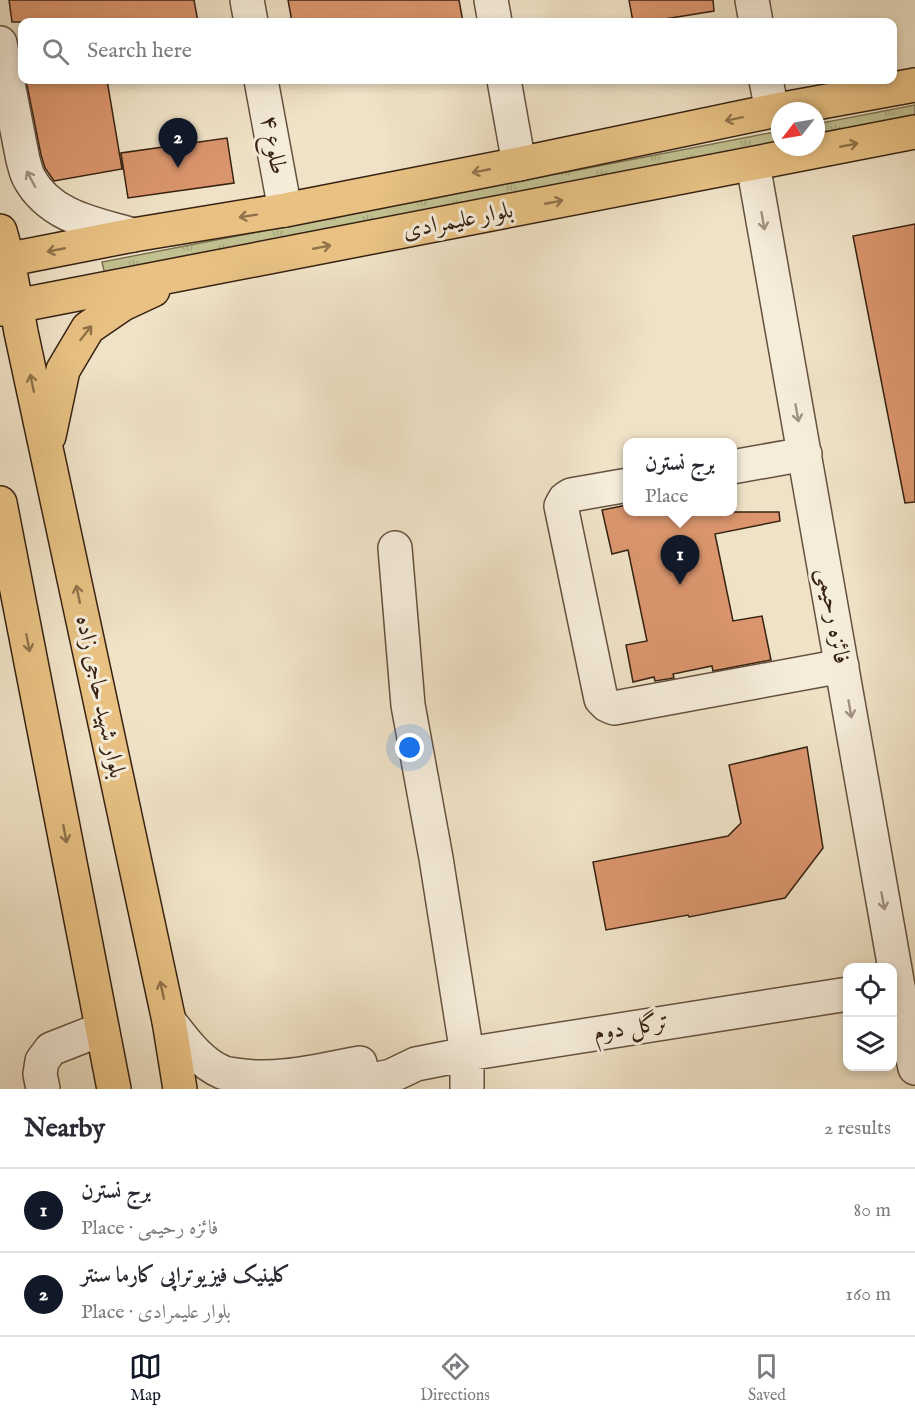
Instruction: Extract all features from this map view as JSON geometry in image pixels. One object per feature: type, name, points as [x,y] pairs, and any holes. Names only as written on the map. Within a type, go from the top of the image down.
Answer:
[{"type":"main road","name":"بلوار علیمرادی","points":[[822,102],[915,85]]},
{"type":"main road","name":"بلوار علیمرادی","points":[[3,250],[133,235],[285,210],[771,111]]},
{"type":"main road","name":"بلوار علیمرادی","points":[[8,308],[915,132]]},
{"type":"main road","name":"بلوار شهید حاجی زاده","points":[[3,250],[8,308],[46,446],[169,1021],[180,1089]]},
{"type":"main road","points":[[46,446],[63,370],[88,328],[123,304],[196,272]]},
{"type":"main road","points":[[0,503],[114,1089]]},
{"type":"street","points":[[247,0],[250,18]]},
{"type":"street","points":[[491,0],[494,18]]},
{"type":"street","points":[[752,0],[755,18]]},
{"type":"street","points":[[0,43],[28,177],[51,204],[64,213],[77,220],[133,235]]},
{"type":"street","name":"طلوع ۴","points":[[262,84],[285,210]]},
{"type":"street","points":[[505,84],[519,164]]},
{"type":"street","points":[[767,84],[771,106]]},
{"type":"street","name":"فائزه رحیمی","points":[[753,164],[842,666],[891,963]]},
{"type":"street","points":[[737,466],[805,454]]},
{"type":"street","points":[[623,486],[571,495],[561,506],[601,699],[607,705],[614,708],[842,666]]},
{"type":"street","points":[[395,548],[408,705],[436,858],[467,1054],[467,1089]]},
{"type":"street","name":"فائزه رحیمی","points":[[897,994],[915,1068]]},
{"type":"street","name":"ترگل دوم","points":[[329,1089],[391,1076],[416,1064],[467,1054],[843,995]]},
{"type":"street","name":"ترگل دوم","points":[[169,1021],[203,1060],[222,1073],[245,1077],[280,1077],[381,1060],[416,1064]]},
{"type":"street","points":[[43,1089],[40,1074],[42,1061],[51,1049],[102,1029]]},
{"type":"green space","points":[[915,105],[915,119],[825,137],[825,122]]},
{"type":"green space","points":[[771,133],[771,148],[105,275],[102,262]]},
{"type":"building","points":[[9,0],[194,0],[197,18],[18,18],[18,22],[12,22]]},
{"type":"building","points":[[288,0],[459,0],[462,18],[291,18]]},
{"type":"building","points":[[629,0],[713,0],[714,11],[671,18],[632,18]]},
{"type":"building","points":[[27,84],[108,84],[122,169],[54,181],[45,168]]},
{"type":"building","points":[[227,138],[234,183],[128,198],[121,153]]},
{"type":"building","points":[[915,224],[915,502],[905,503],[853,236]]},
{"type":"building","points":[[623,506],[623,516],[737,516],[737,512],[779,512],[780,521],[715,534],[733,621],[762,616],[771,660],[713,671],[712,666],[673,674],[674,678],[655,681],[654,677],[633,682],[626,645],[647,641],[628,550],[612,554],[602,510]]},
{"type":"building","points":[[807,747],[823,848],[785,898],[689,917],[688,915],[606,930],[593,862],[728,836],[741,823],[729,765]]},
{"type":"place","name":"کلینیک فیزیوتراپی کارما سنتر","points":[[178,168]]},
{"type":"place","name":"برج نسترن","points":[[680,585]]}]
